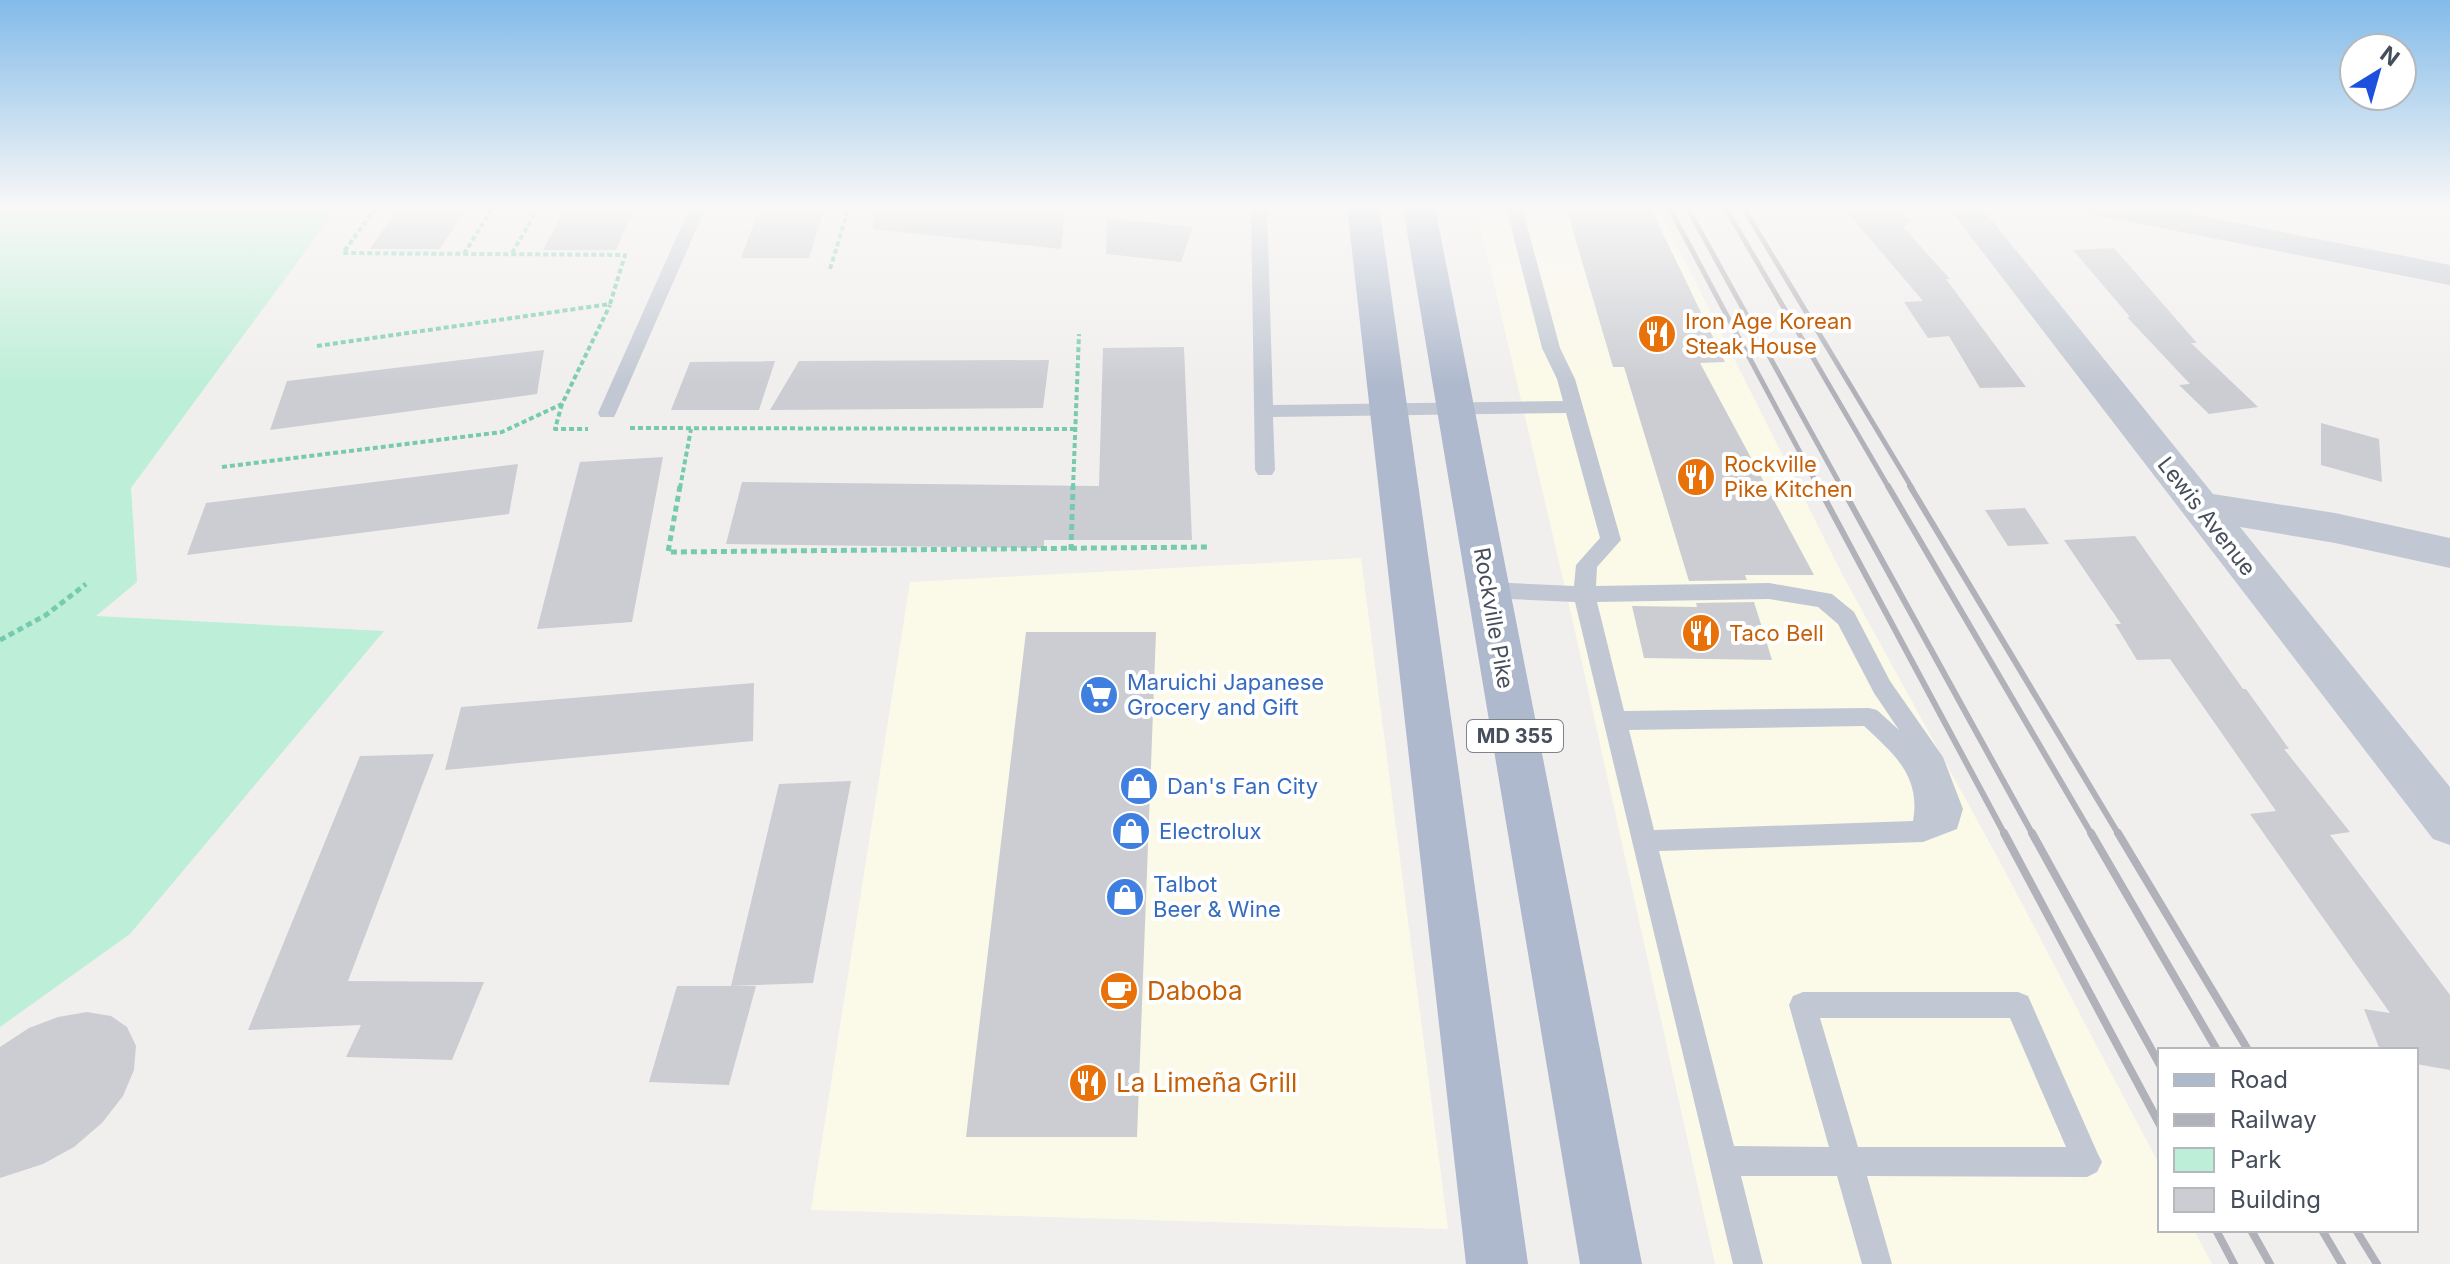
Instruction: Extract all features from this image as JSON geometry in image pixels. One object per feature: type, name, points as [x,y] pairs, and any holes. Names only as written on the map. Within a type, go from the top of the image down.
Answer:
[{"type":"main road","points":[[1371,266],[1497,1264]]},
{"type":"main road","name":"Rockville Pike","points":[[1430,266],[1611,1264]]},
{"type":"street","name":"Lewis Avenue","points":[[2010,266],[2450,824]]},
{"type":"street","points":[[2404,266],[2450,275]]},
{"type":"street","points":[[2198,506],[2335,528],[2450,553]]},
{"type":"lane","points":[[608,423],[673,266]]},
{"type":"lane","points":[[1260,266],[1265,470]]},
{"type":"lane","points":[[1529,266],[1551,348],[1566,379],[1611,540],[1587,565],[1584,594],[1748,1264]]},
{"type":"lane","points":[[1264,411],[1574,407]]},
{"type":"lane","points":[[1489,590],[1584,594],[1769,591],[1824,600],[1846,618],[1882,687],[1935,764],[1951,809],[1948,822],[1923,831],[1645,841]]},
{"type":"lane","points":[[1615,721],[1869,717],[1906,751],[1929,798],[1923,831]]},
{"type":"lane","points":[[1723,1161],[1848,1161],[1959,1161],[2087,1162],[2018,1005],[1803,1005],[1848,1161],[1877,1264]]},
{"type":"path","points":[[622,266],[610,304],[562,404],[555,429],[608,423],[691,429],[1076,429]]},
{"type":"path","points":[[317,346],[610,304]]},
{"type":"path","points":[[1071,550],[1079,334]]},
{"type":"path","points":[[222,467],[502,432],[562,404]]},
{"type":"path","points":[[691,429],[668,552],[1208,547]]},
{"type":"path","points":[[0,640],[46,615],[86,584]]},
{"type":"shaded area","points":[[1490,266],[1688,266],[1842,574],[2000,862],[2158,1162],[2158,1232],[2195,1232],[2212,1264],[1715,1264],[1573,622]]},
{"type":"shaded area","points":[[1361,558],[1448,1229],[811,1210],[910,582]]},
{"type":"green space","points":[[0,266],[295,266],[131,488],[137,582],[96,616],[384,631],[130,934],[0,1027]]},
{"type":"building","points":[[1583,266],[1679,266],[1725,362],[1700,363],[1814,575],[1745,575],[1747,580],[1689,581],[1624,367],[1613,367]]},
{"type":"building","points":[[1893,266],[1938,266],[2026,387],[1980,388],[1949,336],[1928,338],[1904,302],[1923,301]]},
{"type":"building","points":[[2087,266],[2130,266],[2197,343],[2191,343],[2258,407],[2209,414],[2179,385],[2190,384],[2127,317],[2130,317]]},
{"type":"building","points":[[1184,347],[1192,540],[1044,540],[1044,548],[726,544],[742,482],[1099,486],[1103,348]]},
{"type":"building","points":[[544,350],[537,394],[270,430],[287,381]]},
{"type":"building","points":[[1049,360],[1043,408],[770,410],[799,361]]},
{"type":"building","points":[[775,361],[759,410],[671,410],[690,362]]},
{"type":"building","points":[[2321,423],[2379,439],[2382,482],[2321,465]]},
{"type":"building","points":[[663,457],[632,622],[537,629],[580,462]]},
{"type":"building","points":[[518,464],[509,514],[187,555],[206,503]]},
{"type":"building","points":[[2025,508],[2049,544],[2008,546],[1985,510]]},
{"type":"building","points":[[2135,536],[2289,749],[2284,749],[2350,832],[2330,835],[2450,995],[2450,1070],[2418,1064],[2418,1048],[2379,1048],[2364,1009],[2390,1013],[2250,814],[2276,811],[2170,659],[2137,660],[2115,624],[2121,624],[2064,540]]},
{"type":"building","name":"Taco Bell","points":[[1754,602],[1772,660],[1644,658],[1632,606],[1697,607],[1696,603]]},
{"type":"building","points":[[1026,632],[1156,632],[1137,1137],[966,1137]]},
{"type":"building","points":[[754,683],[753,741],[445,770],[461,707]]},
{"type":"building","points":[[434,754],[348,981],[484,982],[452,1060],[346,1057],[361,1025],[248,1030],[360,756]]},
{"type":"building","points":[[851,781],[813,983],[731,986],[779,784]]},
{"type":"building","points":[[677,986],[756,986],[729,1085],[649,1082]]},
{"type":"building","points":[[87,1012],[111,1016],[127,1027],[136,1046],[134,1070],[123,1096],[102,1123],[74,1147],[43,1164],[0,1178],[0,1047],[29,1028],[58,1017]]},
{"type":"railway","points":[[1700,266],[1819,488]]},
{"type":"railway","points":[[1720,266],[1842,488]]},
{"type":"railway","points":[[1759,266],[1889,488]]},
{"type":"railway","points":[[1778,266],[1912,488]]},
{"type":"railway","points":[[1818,486],[2005,835]]},
{"type":"railway","points":[[1841,486],[2033,835]]},
{"type":"railway","points":[[1888,486],[2092,835]]},
{"type":"railway","points":[[1910,486],[2119,835]]},
{"type":"railway","points":[[2004,833],[2158,1121]]},
{"type":"railway","points":[[2032,833],[2158,1061]]},
{"type":"railway","points":[[2091,833],[2216,1048]]},
{"type":"railway","points":[[2118,833],[2247,1048]]},
{"type":"railway","points":[[2217,1232],[2234,1264]]},
{"type":"railway","points":[[2252,1232],[2270,1264]]},
{"type":"railway","points":[[2323,1232],[2342,1264]]},
{"type":"railway","points":[[2357,1232],[2377,1264]]},
{"type":"place","name":"Iron Age Korean Steak House","points":[[1657,334]]},
{"type":"place","name":"Rockville Pike Kitchen","points":[[1696,477]]},
{"type":"place","name":"Taco Bell","points":[[1701,633]]},
{"type":"place","name":"Maruichi Japanese Grocery and Gift","points":[[1099,695]]},
{"type":"place","name":"Dan's Fan City","points":[[1139,786]]},
{"type":"place","name":"Electrolux","points":[[1131,831]]},
{"type":"place","name":"Talbot Beer & Wine","points":[[1125,897]]},
{"type":"place","name":"Daboba","points":[[1119,991]]},
{"type":"place","name":"La Limeña Grill","points":[[1088,1083]]}]
